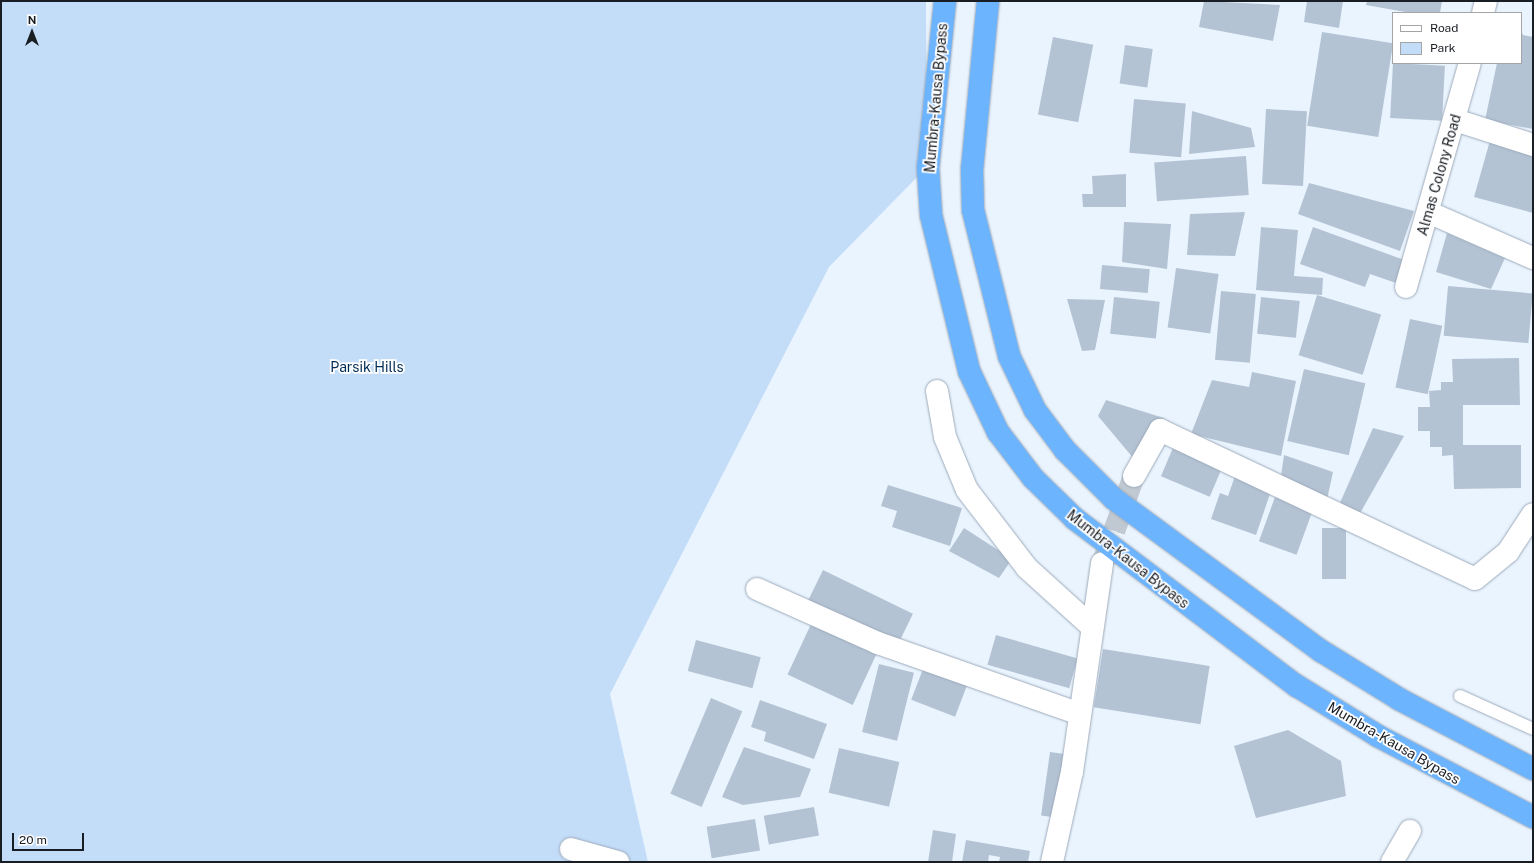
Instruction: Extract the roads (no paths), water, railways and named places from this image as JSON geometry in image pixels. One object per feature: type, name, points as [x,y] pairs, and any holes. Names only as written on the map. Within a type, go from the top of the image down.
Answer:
[{"type":"highway","name":"Mumbra-Kausa Bypass","points":[[945,1],[928,168],[931,215],[968,371],[998,432],[1033,478],[1075,519],[1296,686],[1378,736],[1533,817]]},
{"type":"highway","points":[[988,1],[972,169],[974,210],[1009,356],[1035,410],[1065,450],[1114,499],[1321,651],[1399,699],[1533,769]]},
{"type":"street","points":[[1483,12],[1486,1]]},
{"type":"street","name":"Almas Colony Road","points":[[1406,287],[1455,120],[1470,64]]},
{"type":"street","points":[[1455,120],[1533,145]]},
{"type":"street","points":[[1428,212],[1533,258]]},
{"type":"street","points":[[937,391],[945,437],[967,490],[1027,568],[1091,626]]},
{"type":"street","points":[[1134,476],[1160,430],[1475,579],[1508,552],[1533,514]]},
{"type":"street","points":[[1054,856],[1080,714],[1091,626],[1102,563]]},
{"type":"street","points":[[757,589],[878,643],[1080,714]]},
{"type":"street","points":[[1392,862],[1410,831]]},
{"type":"street","points":[[571,849],[618,862]]},
{"type":"lane","points":[[1460,696],[1533,729]]},
{"type":"tunnel","points":[[1103,562],[1134,476]]},
{"type":"park label","name":"Parsik Hills","points":[[367,367]]}]
